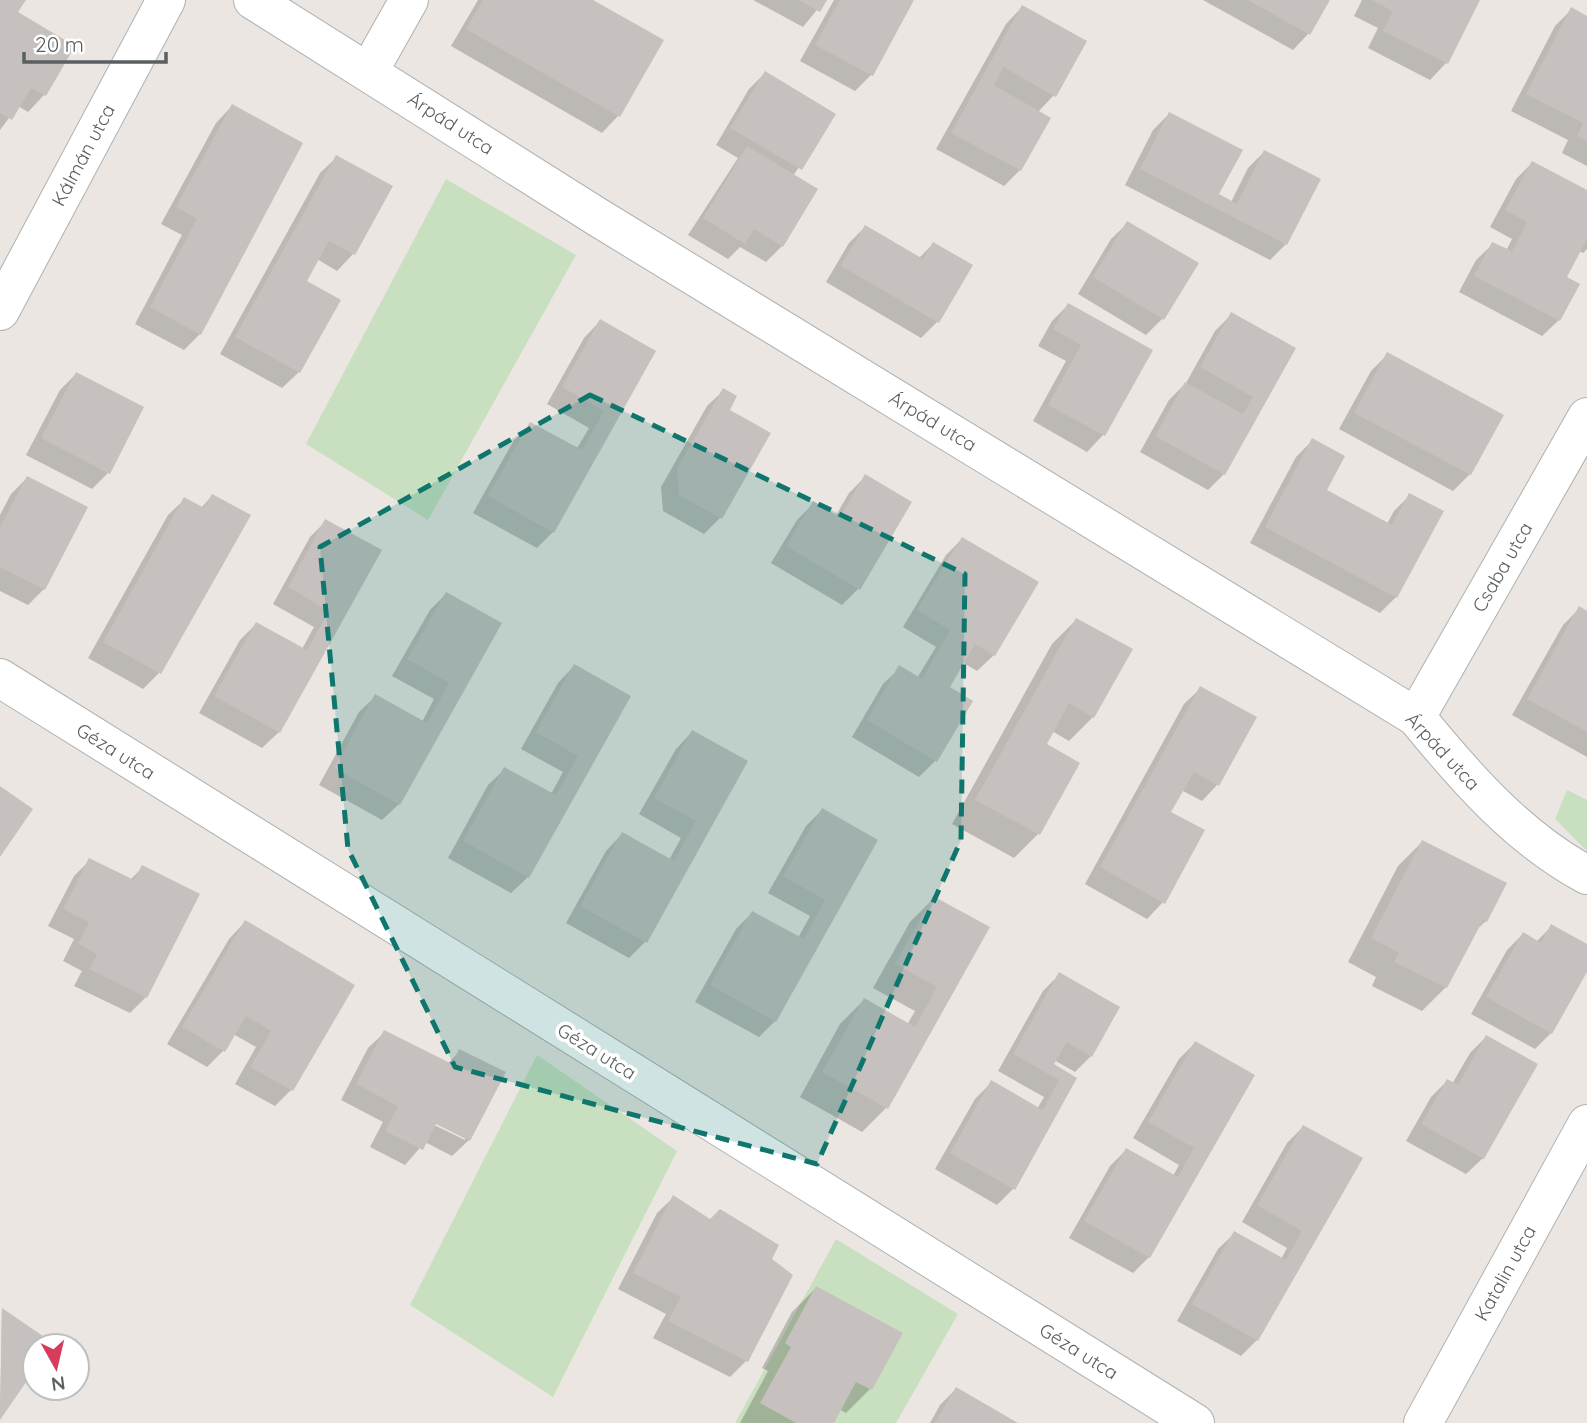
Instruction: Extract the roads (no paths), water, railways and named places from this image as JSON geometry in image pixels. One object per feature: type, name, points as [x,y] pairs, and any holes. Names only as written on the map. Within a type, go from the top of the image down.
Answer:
[{"type":"street","name":"Kálmán utca","points":[[0,311],[166,0]]},
{"type":"street","name":"Árpád utca","points":[[253,0],[599,218],[1416,717],[1486,798],[1544,847],[1587,875]]},
{"type":"street","points":[[369,71],[409,0]]},
{"type":"street","name":"Csaba utca","points":[[1416,717],[1587,416]]},
{"type":"street","name":"Géza utca","points":[[0,678],[1195,1423]]},
{"type":"street","name":"Katalin utca","points":[[1423,1423],[1587,1124]]}]
